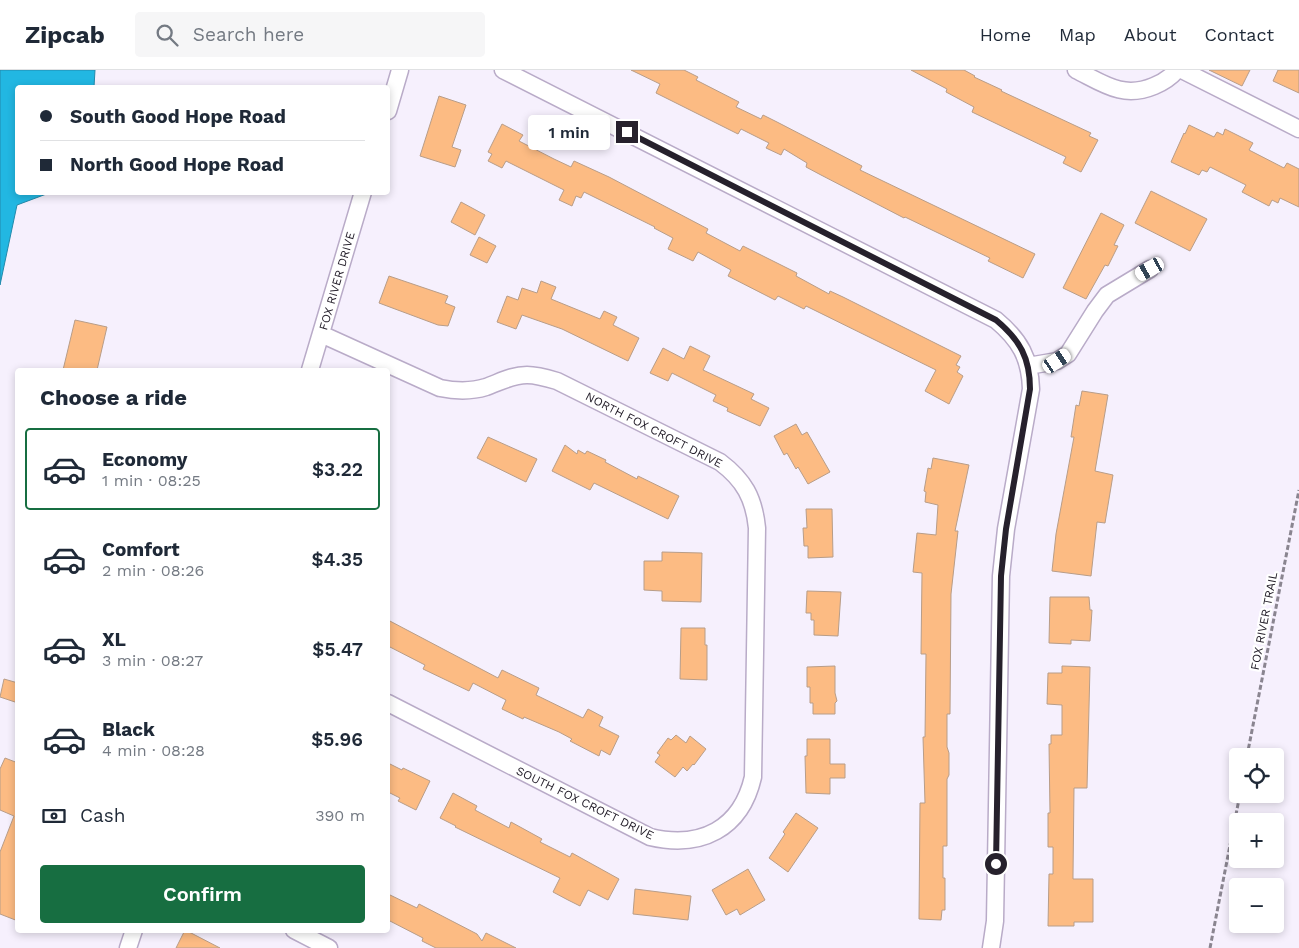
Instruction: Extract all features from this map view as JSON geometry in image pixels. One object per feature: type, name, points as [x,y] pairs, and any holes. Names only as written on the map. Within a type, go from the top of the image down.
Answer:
[{"type":"street","points":[[390,104],[400,70]]},
{"type":"street","points":[[503,70],[996,320],[1009,331],[1020,345],[1028,366],[1030,389],[1008,517],[1001,576],[995,921],[991,948]]},
{"type":"street","points":[[1076,70],[1114,89],[1123,91],[1146,89],[1166,81],[1177,70]]},
{"type":"street","points":[[1182,70],[1299,129]]},
{"type":"street","name":"FOX RIVER DRIVE","points":[[311,368],[362,195]]},
{"type":"street","points":[[1028,366],[1057,361],[1068,354],[1107,295],[1150,269]]},
{"type":"street","name":"NORTH FOX CROFT DRIVE","points":[[321,334],[440,388],[456,391],[470,390],[485,387],[507,378],[526,375],[541,376],[557,381],[720,462],[731,471],[741,481],[749,494],[755,512],[757,528],[755,734]]},
{"type":"street","name":"SOUTH FOX CROFT DRIVE","points":[[390,704],[650,837],[678,842],[709,835],[725,825],[737,813],[744,803],[753,777],[755,734]]},
{"type":"street","points":[[128,948],[133,933]]},
{"type":"street","points":[[300,933],[329,948]]},
{"type":"path","name":"FOX RIVER TRAIL","points":[[1249,748],[1299,490]]},
{"type":"path","points":[[1210,948],[1238,803]]},
{"type":"water","points":[[0,70],[95,70],[94,85],[15,85],[15,195],[44,195],[17,205],[0,285]]},
{"type":"building","points":[[631,70],[684,70],[698,77],[696,80],[739,102],[736,107],[761,119],[763,115],[862,166],[860,170],[1035,254],[1023,278],[988,261],[990,258],[904,218],[806,167],[807,163],[784,149],[781,155],[766,148],[769,143],[741,129],[738,134],[656,93],[660,84]]},
{"type":"building","points":[[911,70],[964,70],[1001,91],[1091,133],[1089,136],[1098,140],[1081,172],[1063,163],[1066,157],[972,112],[974,107],[946,92],[947,89]]},
{"type":"building","points":[[1209,70],[1250,70],[1242,86]]},
{"type":"building","points":[[1278,70],[1299,70],[1299,93],[1273,81]]},
{"type":"building","points":[[439,96],[466,105],[452,147],[461,150],[455,167],[420,156]]},
{"type":"building","points":[[502,124],[523,135],[519,141],[554,159],[571,167],[574,161],[609,177],[708,229],[706,233],[740,251],[743,246],[797,273],[796,276],[829,294],[830,291],[843,297],[961,356],[956,365],[960,367],[957,372],[963,376],[949,404],[925,391],[936,370],[806,306],[804,309],[778,296],[775,300],[728,276],[731,270],[698,252],[693,261],[668,249],[673,238],[655,227],[584,192],[581,198],[576,196],[572,206],[559,200],[564,190],[506,161],[502,168],[488,161],[492,154],[488,152]]},
{"type":"building","points":[[1189,125],[1214,137],[1217,132],[1223,135],[1225,129],[1253,143],[1249,150],[1284,168],[1287,163],[1299,169],[1299,207],[1280,198],[1278,203],[1272,200],[1269,206],[1242,192],[1246,185],[1210,167],[1207,172],[1202,170],[1199,175],[1171,162]]},
{"type":"building","points":[[1151,191],[1207,219],[1190,251],[1135,223]]},
{"type":"building","points":[[461,202],[485,215],[475,235],[451,222]]},
{"type":"building","points":[[1101,213],[1124,225],[1114,245],[1118,246],[1108,266],[1105,265],[1086,299],[1063,288]]},
{"type":"building","points":[[479,237],[496,246],[487,263],[470,255]]},
{"type":"building","points":[[389,276],[448,296],[445,303],[455,307],[448,326],[438,325],[379,303]]},
{"type":"building","points":[[541,281],[556,287],[551,299],[600,319],[604,311],[617,317],[613,325],[639,338],[628,361],[562,329],[522,315],[516,329],[497,322],[507,296],[518,300],[522,288],[537,293]]},
{"type":"building","points":[[75,320],[107,327],[97,368],[63,368]]},
{"type":"building","points":[[690,346],[710,356],[703,370],[754,394],[751,399],[769,408],[760,426],[727,411],[728,408],[713,401],[716,395],[672,373],[668,381],[650,373],[663,348],[684,359]]},
{"type":"building","points":[[1082,391],[1108,395],[1095,471],[1113,475],[1105,523],[1097,522],[1091,576],[1052,571],[1056,534],[1074,437],[1071,437],[1076,405],[1079,406]]},
{"type":"building","points":[[796,424],[802,435],[807,432],[830,472],[808,484],[798,467],[796,469],[787,453],[784,455],[774,436]]},
{"type":"building","points":[[488,437],[537,459],[526,482],[477,458]]},
{"type":"building","points":[[565,445],[577,454],[578,450],[585,454],[587,451],[637,479],[638,476],[679,496],[668,519],[594,483],[590,490],[552,471]]},
{"type":"building","points":[[933,458],[969,465],[955,531],[958,531],[951,594],[950,714],[947,714],[949,775],[947,779],[947,846],[943,846],[945,910],[942,910],[941,920],[919,919],[920,803],[925,803],[923,737],[925,737],[926,654],[921,654],[922,573],[913,572],[917,533],[936,535],[938,505],[925,502],[926,492],[924,491],[928,468],[931,469]]},
{"type":"building","points":[[806,509],[832,509],[833,557],[808,558],[808,546],[804,546],[803,528],[807,528]]},
{"type":"building","points":[[662,552],[702,553],[701,602],[662,601],[662,591],[644,590],[644,561],[662,561]]},
{"type":"building","points":[[807,591],[841,592],[838,636],[814,635],[814,620],[811,620],[811,613],[806,613]]},
{"type":"building","points":[[1050,597],[1089,597],[1090,610],[1092,610],[1090,641],[1071,640],[1071,644],[1049,643]]},
{"type":"building","points":[[390,621],[498,678],[502,670],[539,688],[536,695],[583,718],[588,709],[603,717],[599,726],[619,736],[610,755],[601,750],[599,756],[570,741],[572,739],[559,732],[502,709],[506,700],[473,683],[469,691],[423,669],[425,665],[390,647]]},
{"type":"building","points":[[681,628],[705,628],[707,680],[680,679]]},
{"type":"building","points":[[835,666],[835,693],[837,701],[835,703],[835,714],[813,714],[813,703],[810,703],[810,687],[807,687],[807,667]]},
{"type":"building","points":[[1062,666],[1090,667],[1087,788],[1074,788],[1073,879],[1093,879],[1093,922],[1074,922],[1074,926],[1048,926],[1049,874],[1053,874],[1053,847],[1048,847],[1048,813],[1050,813],[1049,744],[1051,744],[1051,735],[1062,735],[1062,705],[1047,704],[1048,673],[1062,673]]},
{"type":"building","points":[[4,679],[15,682],[15,702],[0,697]]},
{"type":"building","points":[[676,735],[686,743],[690,736],[706,749],[694,765],[687,771],[683,767],[675,777],[655,762],[660,755],[657,753],[668,738],[671,740]]},
{"type":"building","points":[[807,739],[830,739],[830,764],[845,764],[845,778],[830,778],[830,794],[806,793],[805,756],[807,756]]},
{"type":"building","points":[[5,758],[15,762],[15,920],[0,914],[0,852],[14,816],[0,810],[0,769]]},
{"type":"building","points":[[390,764],[430,781],[416,810],[398,801],[400,798],[390,793]]},
{"type":"building","points":[[453,793],[477,806],[475,810],[509,828],[511,822],[542,839],[540,842],[570,857],[572,853],[619,879],[608,900],[588,890],[580,906],[553,892],[560,878],[440,818]]},
{"type":"building","points":[[796,813],[818,828],[788,872],[769,858]]},
{"type":"building","points":[[748,869],[765,900],[740,915],[737,909],[726,915],[712,890]]},
{"type":"building","points":[[635,889],[691,896],[688,920],[633,914]]},
{"type":"building","points":[[390,895],[417,908],[419,904],[477,934],[482,941],[486,933],[516,948],[436,948],[422,941],[423,938],[390,921]]},
{"type":"building","points":[[184,933],[191,933],[220,948],[176,948]]},
{"type":"route","points":[[627,132],[996,320],[1009,331],[1020,345],[1027,360],[1030,374],[1030,389],[1006,529],[1001,576],[996,864]]}]
